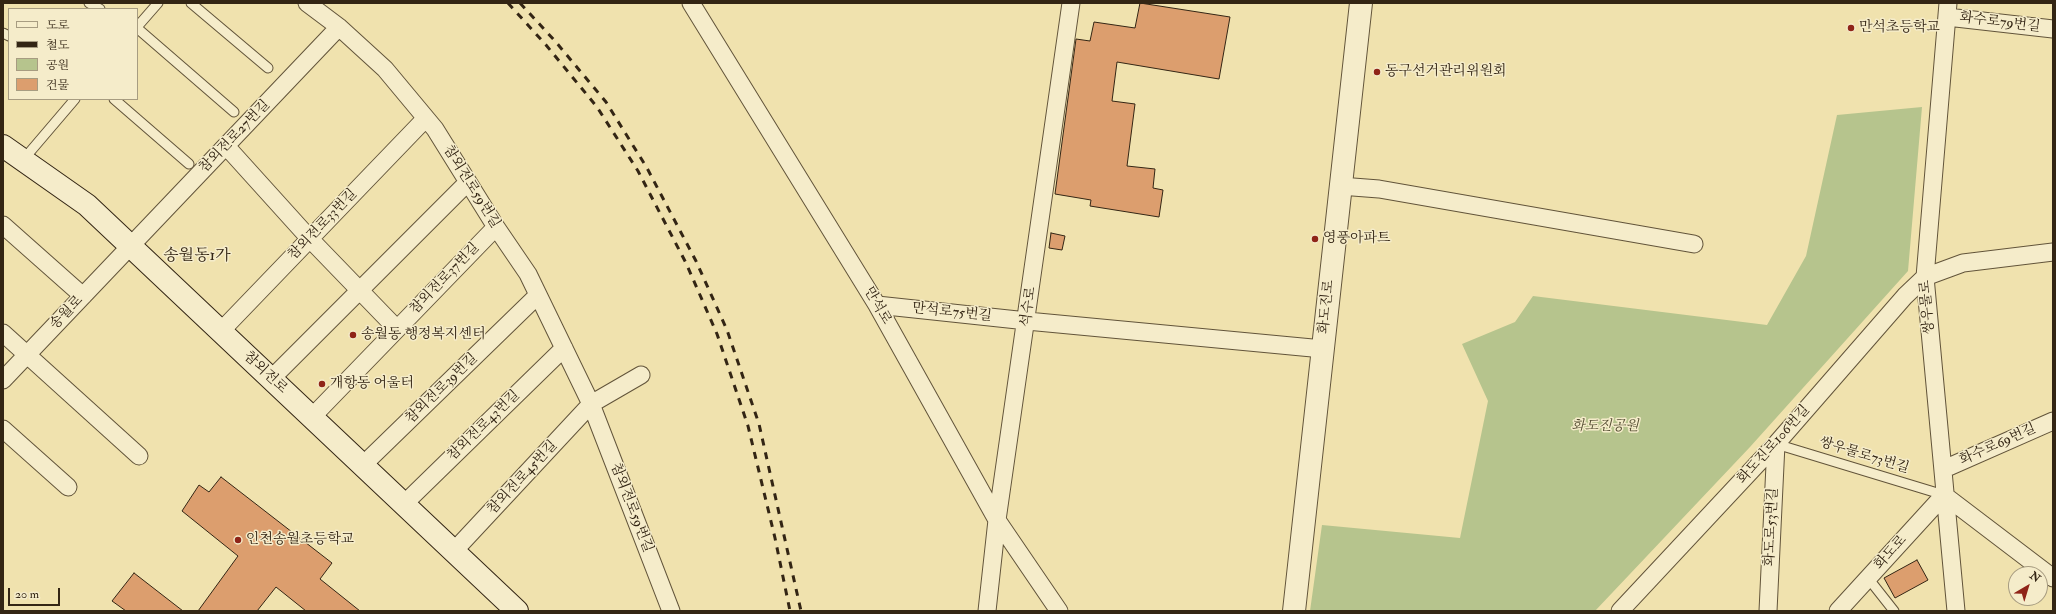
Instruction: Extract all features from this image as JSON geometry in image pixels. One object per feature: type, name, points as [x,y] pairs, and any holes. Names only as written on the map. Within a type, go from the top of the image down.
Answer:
[{"type":"main road","name":"화도진로","points":[[1294,611],[1361,3]]},
{"type":"main road","name":"참외전로","points":[[3,146],[87,205],[517,611]]},
{"type":"street","name":"참외전로59번길","points":[[307,3],[339,27],[385,69],[435,129],[496,227],[528,274],[591,404],[671,611]]},
{"type":"street","name":"만석로","points":[[691,3],[878,305],[997,520],[1059,611]]},
{"type":"street","name":"석수로","points":[[986,611],[997,520],[1027,321],[1071,3]]},
{"type":"street","name":"화수로79번길","points":[[1948,10],[2053,29]]},
{"type":"street","name":"쌍우물로","points":[[1948,10],[1925,277],[1944,469],[1944,495],[1956,611]]},
{"type":"street","name":"참외전로27번길","points":[[130,246],[339,27]]},
{"type":"street","name":"참외전로33번길","points":[[221,332],[426,118]]},
{"type":"street","points":[[226,146],[310,239],[397,329]]},
{"type":"street","points":[[272,379],[468,182]]},
{"type":"street","points":[[1340,186],[1379,189],[1694,244]]},
{"type":"street","points":[[3,225],[83,296]]},
{"type":"street","name":"참외전로37번길","points":[[312,417],[496,227]]},
{"type":"street","name":"송월로","points":[[3,380],[130,246]]},
{"type":"street","points":[[1925,277],[1963,263],[2053,252]]},
{"type":"street","name":"화도진로106번길","points":[[1620,611],[1776,444],[1905,296],[1925,277]]},
{"type":"street","name":"참외전로39번길","points":[[363,465],[538,295]]},
{"type":"street","name":"만석로75번길","points":[[878,305],[1027,321],[1323,349]]},
{"type":"street","points":[[3,333],[139,456]]},
{"type":"street","name":"참외전로43번길","points":[[404,504],[564,348]]},
{"type":"street","points":[[591,404],[641,375]]},
{"type":"street","name":"참외전로45번길","points":[[454,551],[591,404]]},
{"type":"street","name":"화수로69번길","points":[[1944,469],[2053,421]]},
{"type":"street","points":[[3,429],[68,487]]},
{"type":"street","name":"화도로53번길","points":[[1768,611],[1776,444]]},
{"type":"street","points":[[1944,495],[2007,541],[2053,578]]},
{"type":"street","name":"화도로","points":[[1838,611],[1944,495]]},
{"type":"lane","points":[[89,3],[98,8]]},
{"type":"lane","points":[[138,27],[158,3]]},
{"type":"lane","points":[[190,3],[268,68]]},
{"type":"lane","points":[[138,29],[234,112]]},
{"type":"lane","points":[[23,160],[74,100]]},
{"type":"lane","points":[[115,100],[189,164]]},
{"type":"lane","name":"쌍우물로73번길","points":[[1776,444],[1944,495]]},
{"type":"lane","points":[[1868,578],[1894,611]]},
{"type":"green space","name":"화도진공원","points":[[1922,107],[1908,271],[1750,447],[1595,611],[1310,611],[1322,525],[1460,538],[1488,401],[1462,344],[1515,322],[1533,296],[1767,325],[1806,256],[1837,115]]},
{"type":"building","points":[[1140,3],[1230,17],[1219,79],[1117,62],[1112,101],[1135,104],[1127,166],[1155,169],[1153,188],[1163,190],[1159,217],[1090,206],[1091,200],[1055,194],[1076,39],[1090,41],[1094,22],[1135,28]]},
{"type":"building","points":[[1051,233],[1065,236],[1062,250],[1049,248]]},
{"type":"building","points":[[221,477],[332,563],[320,579],[360,611],[306,611],[276,587],[257,611],[198,611],[238,556],[182,511],[199,485],[209,492]]},
{"type":"building","points":[[1917,560],[1928,580],[1895,598],[1884,578]]},
{"type":"building","points":[[134,573],[183,611],[126,611],[112,601]]},
{"type":"railway","points":[[508,3],[546,45],[597,107],[638,171],[686,263],[717,334],[748,426],[775,538],[790,611]]},
{"type":"railway","points":[[520,3],[555,41],[606,102],[647,168],[696,261],[727,330],[759,424],[801,611]]},
{"type":"place","name":"만석초등학교","points":[[1851,28]]},
{"type":"place","name":"동구선거관리위원회","points":[[1377,72]]},
{"type":"place","name":"영풍아파트","points":[[1315,239]]},
{"type":"place","name":"송월동 행정복지센터","points":[[353,335]]},
{"type":"place","name":"개항동 어울터","points":[[322,384]]},
{"type":"place","name":"인천송월초등학교","points":[[238,540]]},
{"type":"district","name":"송월동1가","points":[[197,257]]}]
